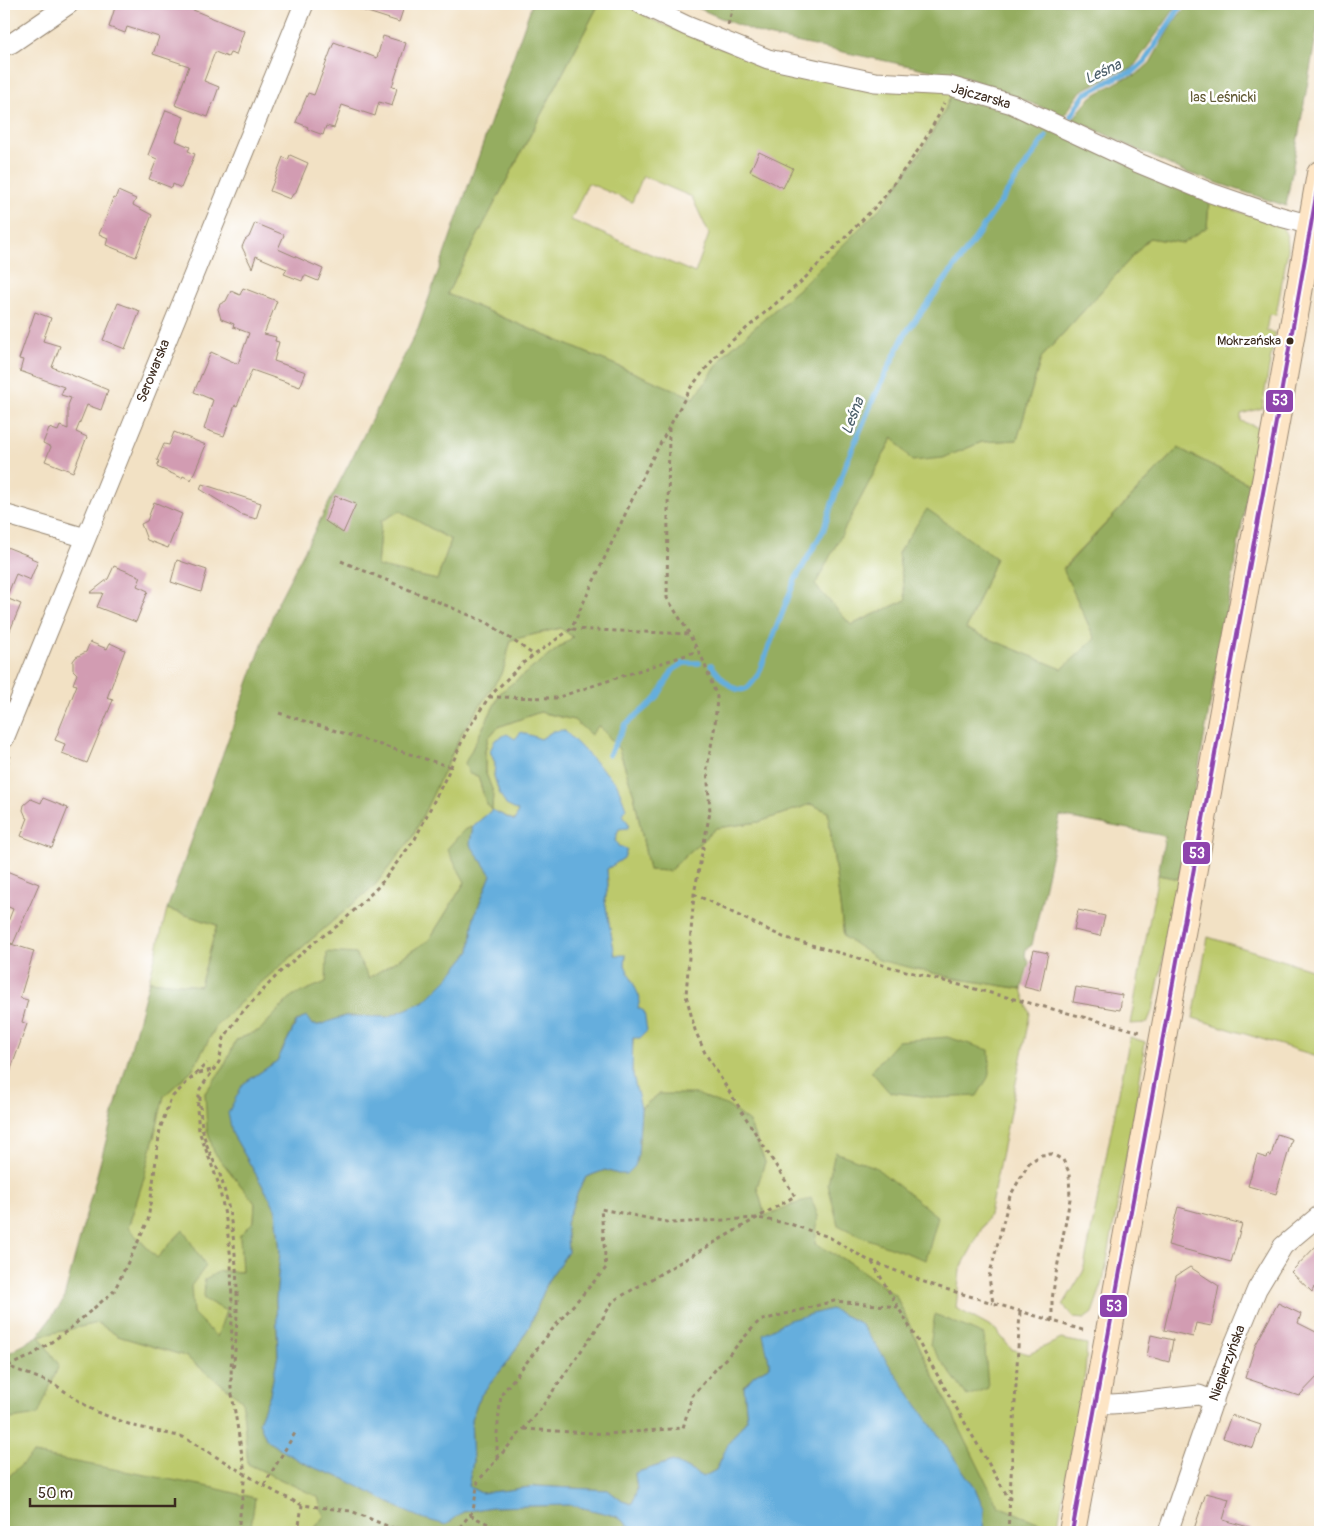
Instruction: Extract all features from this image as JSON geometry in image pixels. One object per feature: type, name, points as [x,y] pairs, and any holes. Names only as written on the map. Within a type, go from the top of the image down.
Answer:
[{"type":"main road","points":[[1072,1532],[1316,226],[1320,174]]},
{"type":"street","points":[[4,46],[12,43],[69,4]]},
{"type":"street","name":"Serowarska","points":[[4,739],[304,4]]},
{"type":"street","name":"Jajczarska","points":[[641,4],[687,26],[768,59],[874,82],[950,86],[1012,104],[1136,162],[1211,193],[1281,217],[1316,226]]},
{"type":"street","points":[[4,514],[86,538]]},
{"type":"street","name":"Niepierzyńska","points":[[1168,1532],[1240,1328],[1264,1276],[1283,1246],[1320,1215]]},
{"type":"street","points":[[1096,1402],[1111,1404],[1128,1403],[1199,1395],[1214,1400]]},
{"type":"path","points":[[238,1532],[246,1474],[231,1388],[236,1348],[235,1258],[222,1180],[202,1130],[200,1089],[219,1062],[224,1038],[239,1016],[279,973],[316,941],[340,924],[379,886],[415,839],[466,732],[489,696],[522,663],[571,630],[646,468],[691,387],[720,351],[802,281],[882,200],[921,146],[940,113],[950,86]]},
{"type":"path","points":[[452,1532],[459,1528],[474,1511],[478,1481],[539,1411],[590,1339],[613,1301],[795,1196],[705,1053],[695,1030],[686,995],[694,894],[710,812],[707,768],[715,725],[717,697],[703,660],[667,598],[669,427]]},
{"type":"path","points":[[341,562],[488,623],[534,655]]},
{"type":"path","points":[[571,630],[689,634]]},
{"type":"path","points":[[489,696],[556,698],[698,651]]},
{"type":"path","points":[[279,713],[450,767]]},
{"type":"path","points":[[694,894],[784,937],[879,964],[1163,1037]]},
{"type":"path","points":[[6,1366],[31,1356],[67,1331],[114,1291],[148,1221],[160,1128],[171,1098],[207,1063]]},
{"type":"path","points":[[198,1073],[213,1070]]},
{"type":"path","points":[[993,1303],[988,1277],[1010,1196],[1028,1163],[1041,1154],[1052,1154],[1063,1160],[1069,1172],[1070,1199],[1055,1279],[1052,1321]]},
{"type":"path","points":[[497,1459],[497,1433],[501,1395],[555,1326],[606,1268],[601,1209],[672,1223],[758,1218],[790,1224],[829,1237],[872,1261],[932,1285],[1087,1332],[1109,1336]]},
{"type":"path","points":[[872,1261],[1009,1500]]},
{"type":"path","points":[[524,1428],[607,1434],[683,1428],[692,1396],[759,1321],[834,1301],[898,1307]]},
{"type":"path","points":[[1008,1532],[1020,1311]]},
{"type":"path","points":[[6,1366],[54,1384],[94,1411],[134,1426],[183,1437],[302,1505],[351,1511],[402,1532]]},
{"type":"path","points":[[264,1485],[295,1433]]},
{"type":"path","points":[[298,1532],[302,1505]]},
{"type":"path","points":[[470,1515],[504,1532]]},
{"type":"green space","points":[[532,4],[599,4],[447,294],[694,398],[727,352],[805,283],[886,202],[924,147],[943,114],[953,91],[1011,109],[1209,202],[1207,227],[1183,243],[1149,238],[1041,358],[1017,440],[982,442],[943,458],[912,461],[893,437],[815,585],[851,625],[906,600],[898,553],[927,509],[996,558],[966,629],[1062,669],[1095,639],[1063,569],[1178,448],[1249,484],[1179,879],[1158,875],[1165,836],[1060,816],[1032,945],[1026,949],[1025,956],[1029,962],[1022,989],[954,978],[879,960],[844,937],[828,812],[811,804],[759,822],[716,828],[669,871],[649,870],[634,795],[619,749],[599,725],[591,735],[574,720],[540,712],[498,727],[488,738],[485,751],[485,771],[493,792],[492,810],[486,803],[478,776],[469,774],[465,763],[501,692],[573,637],[560,628],[511,640],[503,671],[463,731],[412,838],[375,885],[257,986],[217,1025],[192,1070],[164,1096],[144,1178],[128,1228],[157,1258],[183,1230],[206,1266],[191,1286],[193,1313],[217,1337],[226,1311],[204,1299],[205,1279],[220,1271],[242,1272],[240,1235],[254,1221],[255,1203],[214,1152],[207,1129],[205,1093],[225,1065],[236,1040],[260,1030],[292,996],[326,982],[327,952],[356,954],[369,978],[429,940],[465,882],[447,849],[463,831],[473,826],[470,844],[491,875],[474,917],[470,951],[449,977],[425,1001],[388,1017],[345,1016],[319,1025],[311,1025],[305,1017],[296,1022],[277,1061],[243,1084],[232,1133],[276,1209],[280,1252],[276,1300],[278,1355],[270,1394],[259,1422],[267,1441],[298,1460],[342,1478],[421,1518],[492,1507],[571,1505],[616,1516],[638,1532],[312,1532],[324,1516],[318,1497],[248,1464],[242,1400],[185,1356],[118,1336],[98,1323],[39,1336],[59,1365],[38,1415],[4,1420],[4,1356],[38,1336],[63,1301],[149,981],[200,986],[217,925],[167,909],[276,606],[418,329]],"holes":[[[400,511],[451,540],[437,580],[377,566],[381,521]]]},
{"type":"green space","points":[[599,4],[624,4],[655,21],[720,48],[953,91],[943,114],[924,147],[886,202],[805,283],[727,352],[694,398],[447,294]],"holes":[[[643,176],[692,197],[709,234],[695,273],[571,220],[588,183],[632,202]]]},
{"type":"green space","points":[[689,4],[1178,4],[1132,69],[1117,72],[1081,91],[1064,116],[967,78],[767,36]]},
{"type":"green space","name":"las Leśnicki","points":[[1188,4],[1320,4],[1286,206],[1185,172],[1073,119],[1091,97],[1123,79],[1136,75],[1150,63],[1172,24]]},
{"type":"green space","points":[[1209,202],[1280,225],[1287,239],[1288,249],[1276,315],[1269,314],[1266,331],[1275,333],[1262,408],[1241,414],[1241,421],[1259,428],[1249,484],[1178,448],[1063,568],[1095,639],[1062,670],[966,629],[996,558],[898,553],[906,600],[851,625],[814,585],[893,437],[943,458],[982,442],[1017,440],[1041,358],[1149,238],[1183,243],[1207,227]]},
{"type":"green space","points":[[400,510],[451,540],[437,580],[377,567],[381,520]]},
{"type":"green space","points":[[561,628],[573,637],[501,692],[472,749],[486,803],[492,809],[493,792],[485,771],[485,751],[488,738],[498,727],[540,712],[574,720],[591,734],[599,725],[619,749],[634,795],[649,870],[669,871],[716,828],[759,822],[811,804],[828,812],[844,937],[954,978],[1022,989],[1030,1014],[989,1215],[960,1270],[956,1308],[996,1330],[1011,1349],[1029,1354],[1061,1339],[1087,1344],[1085,1373],[1057,1530],[998,1507],[896,1296],[854,1265],[814,1244],[818,1216],[793,1204],[765,1216],[757,1187],[765,1162],[749,1122],[659,1094],[641,1108],[631,1060],[637,1008],[625,965],[626,956],[615,956],[605,901],[608,885],[607,869],[624,858],[626,850],[619,847],[615,841],[619,829],[629,824],[622,814],[617,784],[578,745],[553,731],[541,739],[521,733],[515,739],[490,751],[495,763],[494,776],[499,792],[518,811],[516,821],[492,810],[473,826],[463,831],[465,882],[429,940],[369,978],[327,982],[292,996],[260,1030],[236,1040],[225,1065],[205,1093],[214,1152],[255,1203],[254,1221],[240,1235],[242,1272],[220,1271],[226,1311],[217,1338],[193,1313],[183,1230],[157,1258],[128,1228],[144,1177],[164,1096],[192,1070],[217,1025],[257,986],[375,885],[412,838],[463,731],[503,671],[511,640]]},
{"type":"green space","points":[[1158,875],[1179,879],[1153,1009],[1147,1023],[1130,1024]]},
{"type":"green space","points":[[167,909],[217,925],[200,986],[149,981]]},
{"type":"green space","points":[[1208,937],[1320,972],[1320,1057],[1193,1018]]},
{"type":"green space","points":[[947,1037],[989,1050],[990,1074],[977,1096],[937,1098],[889,1092],[871,1071],[898,1041]]},
{"type":"green space","points":[[1130,1037],[1145,1042],[1136,1105],[1103,1282],[1092,1313],[1084,1319],[1074,1318],[1063,1305],[1083,1272]]},
{"type":"green space","points":[[659,1094],[696,1094],[728,1106],[749,1122],[765,1162],[757,1187],[765,1216],[811,1198],[818,1216],[815,1244],[854,1265],[896,1296],[998,1506],[1057,1530],[1056,1532],[983,1532],[984,1509],[975,1488],[949,1451],[770,1366],[754,1375],[744,1386],[747,1419],[728,1444],[716,1470],[703,1477],[673,1461],[635,1473],[637,1490],[632,1504],[622,1501],[608,1490],[536,1486],[481,1493],[468,1486],[473,1462],[471,1419],[481,1395],[509,1360],[529,1327],[549,1279],[568,1252],[566,1223],[578,1192],[586,1177],[605,1170],[618,1174],[638,1154],[641,1108]]},
{"type":"green space","points":[[835,1152],[875,1167],[938,1217],[926,1260],[862,1237],[838,1225],[828,1184]]},
{"type":"green space","points":[[935,1314],[984,1335],[988,1388],[967,1396],[930,1345]]},
{"type":"green space","points":[[98,1323],[118,1336],[185,1356],[243,1400],[248,1464],[318,1497],[324,1516],[312,1532],[250,1532],[255,1498],[33,1454],[4,1481],[4,1420],[38,1414],[38,1336]]},
{"type":"green space","points":[[33,1454],[210,1487],[255,1498],[250,1532],[52,1532],[40,1529],[38,1532],[4,1532],[4,1481]]},
{"type":"water","points":[[564,730],[617,784],[626,808],[622,814],[629,824],[628,828],[619,829],[615,840],[619,847],[627,849],[624,858],[607,869],[608,885],[605,901],[615,955],[626,955],[625,965],[640,998],[638,1008],[644,1011],[647,1031],[640,1038],[633,1038],[632,1071],[641,1108],[638,1154],[635,1166],[627,1174],[618,1174],[605,1170],[586,1177],[578,1192],[566,1223],[568,1252],[549,1279],[529,1327],[509,1360],[481,1395],[471,1419],[473,1462],[468,1486],[481,1493],[536,1486],[608,1490],[622,1501],[632,1504],[637,1490],[635,1473],[673,1461],[703,1477],[716,1470],[728,1444],[747,1419],[744,1387],[754,1375],[770,1366],[763,1334],[789,1320],[831,1309],[860,1323],[975,1488],[984,1509],[983,1532],[638,1532],[616,1516],[571,1505],[492,1507],[463,1512],[446,1525],[407,1512],[342,1478],[298,1460],[267,1441],[259,1422],[270,1394],[278,1355],[276,1300],[280,1252],[276,1209],[232,1133],[228,1113],[243,1084],[277,1061],[296,1023],[306,1016],[312,1025],[319,1025],[345,1016],[388,1017],[425,1001],[449,977],[470,951],[474,917],[491,875],[470,844],[473,826],[492,810],[515,821],[518,811],[506,805],[499,792],[494,776],[495,763],[490,751],[495,740],[507,734],[515,739],[521,732],[541,739],[553,731]]},
{"type":"building","points":[[116,4],[187,4],[186,7],[244,31],[236,55],[230,53],[228,57],[215,52],[204,81],[219,87],[208,117],[175,105],[189,66],[153,54],[159,37],[127,27],[125,33],[109,27]]},
{"type":"building","points":[[352,4],[405,4],[399,22],[352,7]]},
{"type":"building","points":[[383,36],[406,43],[392,87],[397,88],[392,106],[379,102],[375,116],[342,105],[334,128],[326,126],[323,135],[307,129],[308,127],[296,122],[308,93],[314,95],[334,42],[377,58]]},
{"type":"building","points":[[166,110],[184,117],[176,141],[190,147],[188,151],[195,154],[181,188],[173,184],[172,188],[149,179],[157,159],[148,155]]},
{"type":"building","points":[[759,152],[793,168],[783,188],[750,171]]},
{"type":"building","points":[[290,155],[308,163],[295,194],[290,199],[270,191],[283,157],[288,160]]},
{"type":"building","points":[[118,191],[136,199],[133,205],[152,215],[136,257],[106,245],[108,238],[99,234],[113,198],[115,199]]},
{"type":"building","points":[[255,223],[284,235],[278,249],[323,269],[318,281],[304,276],[302,281],[284,274],[287,269],[256,256],[252,268],[242,247]]},
{"type":"building","points":[[243,288],[277,301],[264,334],[276,337],[275,341],[279,342],[274,361],[306,372],[300,387],[252,370],[237,406],[235,405],[224,436],[204,429],[213,400],[194,392],[211,352],[238,364],[249,333],[233,327],[234,324],[221,319],[218,309],[220,304],[226,301],[231,291],[240,295]]},
{"type":"building","points":[[118,303],[140,311],[125,349],[103,340]]},
{"type":"building","points":[[35,312],[51,318],[43,341],[60,346],[52,367],[108,390],[101,410],[87,405],[76,432],[87,437],[73,472],[45,461],[51,447],[43,443],[49,428],[58,431],[60,426],[68,429],[68,405],[71,398],[61,395],[64,387],[20,371],[23,360],[19,359]]},
{"type":"building","points":[[174,432],[206,445],[191,480],[157,467],[159,461],[157,460],[164,444],[169,445]]},
{"type":"building","points":[[202,484],[261,503],[256,519],[240,514],[200,489]]},
{"type":"building","points":[[335,496],[356,504],[343,533],[325,521]]},
{"type":"building","points":[[154,502],[182,514],[168,548],[147,540],[141,524],[147,521]]},
{"type":"building","points":[[4,546],[38,561],[30,580],[16,574],[6,598],[21,604],[4,645]]},
{"type":"building","points":[[177,560],[207,570],[201,592],[171,582]]},
{"type":"building","points":[[114,566],[141,577],[137,586],[148,591],[136,622],[97,607],[103,593],[90,593],[108,579]]},
{"type":"building","points":[[90,642],[107,649],[110,643],[125,650],[107,698],[113,700],[87,763],[62,753],[65,744],[55,740],[77,685],[73,684],[77,674],[73,670],[73,661],[76,657],[86,652]]},
{"type":"building","points":[[43,798],[68,808],[52,848],[21,836],[28,818],[23,810],[24,805],[31,799],[41,803]]},
{"type":"building","points":[[4,870],[39,884],[13,944],[4,940],[4,932],[13,909],[4,905]]},
{"type":"building","points":[[1078,910],[1105,916],[1100,936],[1074,930]]},
{"type":"building","points":[[4,942],[34,951],[20,998],[28,1000],[22,1022],[27,1024],[6,1083],[4,1083]]},
{"type":"building","points":[[1034,950],[1048,953],[1040,991],[1024,987]]},
{"type":"building","points":[[1076,987],[1122,995],[1120,1010],[1073,1002]]},
{"type":"building","points":[[1277,1134],[1292,1139],[1276,1194],[1248,1186],[1257,1155],[1267,1158],[1268,1155],[1271,1156]]},
{"type":"building","points":[[1178,1207],[1242,1224],[1231,1262],[1168,1245]]},
{"type":"building","points":[[1320,1242],[1320,1293],[1314,1287],[1312,1292],[1291,1272]]},
{"type":"building","points":[[1190,1267],[1219,1286],[1211,1326],[1196,1323],[1193,1337],[1164,1330],[1176,1276]]},
{"type":"building","points":[[1278,1303],[1301,1314],[1298,1323],[1320,1334],[1320,1374],[1299,1396],[1245,1378],[1255,1346]]},
{"type":"building","points":[[1151,1335],[1173,1340],[1169,1362],[1147,1356]]},
{"type":"building","points":[[1231,1415],[1261,1425],[1253,1448],[1223,1438]]},
{"type":"building","points":[[1206,1493],[1229,1499],[1223,1520],[1252,1528],[1251,1532],[1193,1532]]},
{"type":"waterway","name":"Leśna","points":[[1071,116],[1085,94],[1119,76],[1133,72],[1145,61],[1182,4]]},
{"type":"waterway","name":"Leśna","points":[[711,665],[727,683],[737,689],[747,688],[758,675],[795,580],[823,531],[845,466],[875,395],[905,334],[970,246],[1046,136]]},
{"type":"waterway","name":"Leśna","points":[[609,755],[625,725],[656,699],[673,670],[684,663],[699,663]]},
{"type":"transit line","name":"53","points":[[1072,1532],[1320,174]]},
{"type":"place","name":"Mokrzańska","points":[[1290,341]]}]
